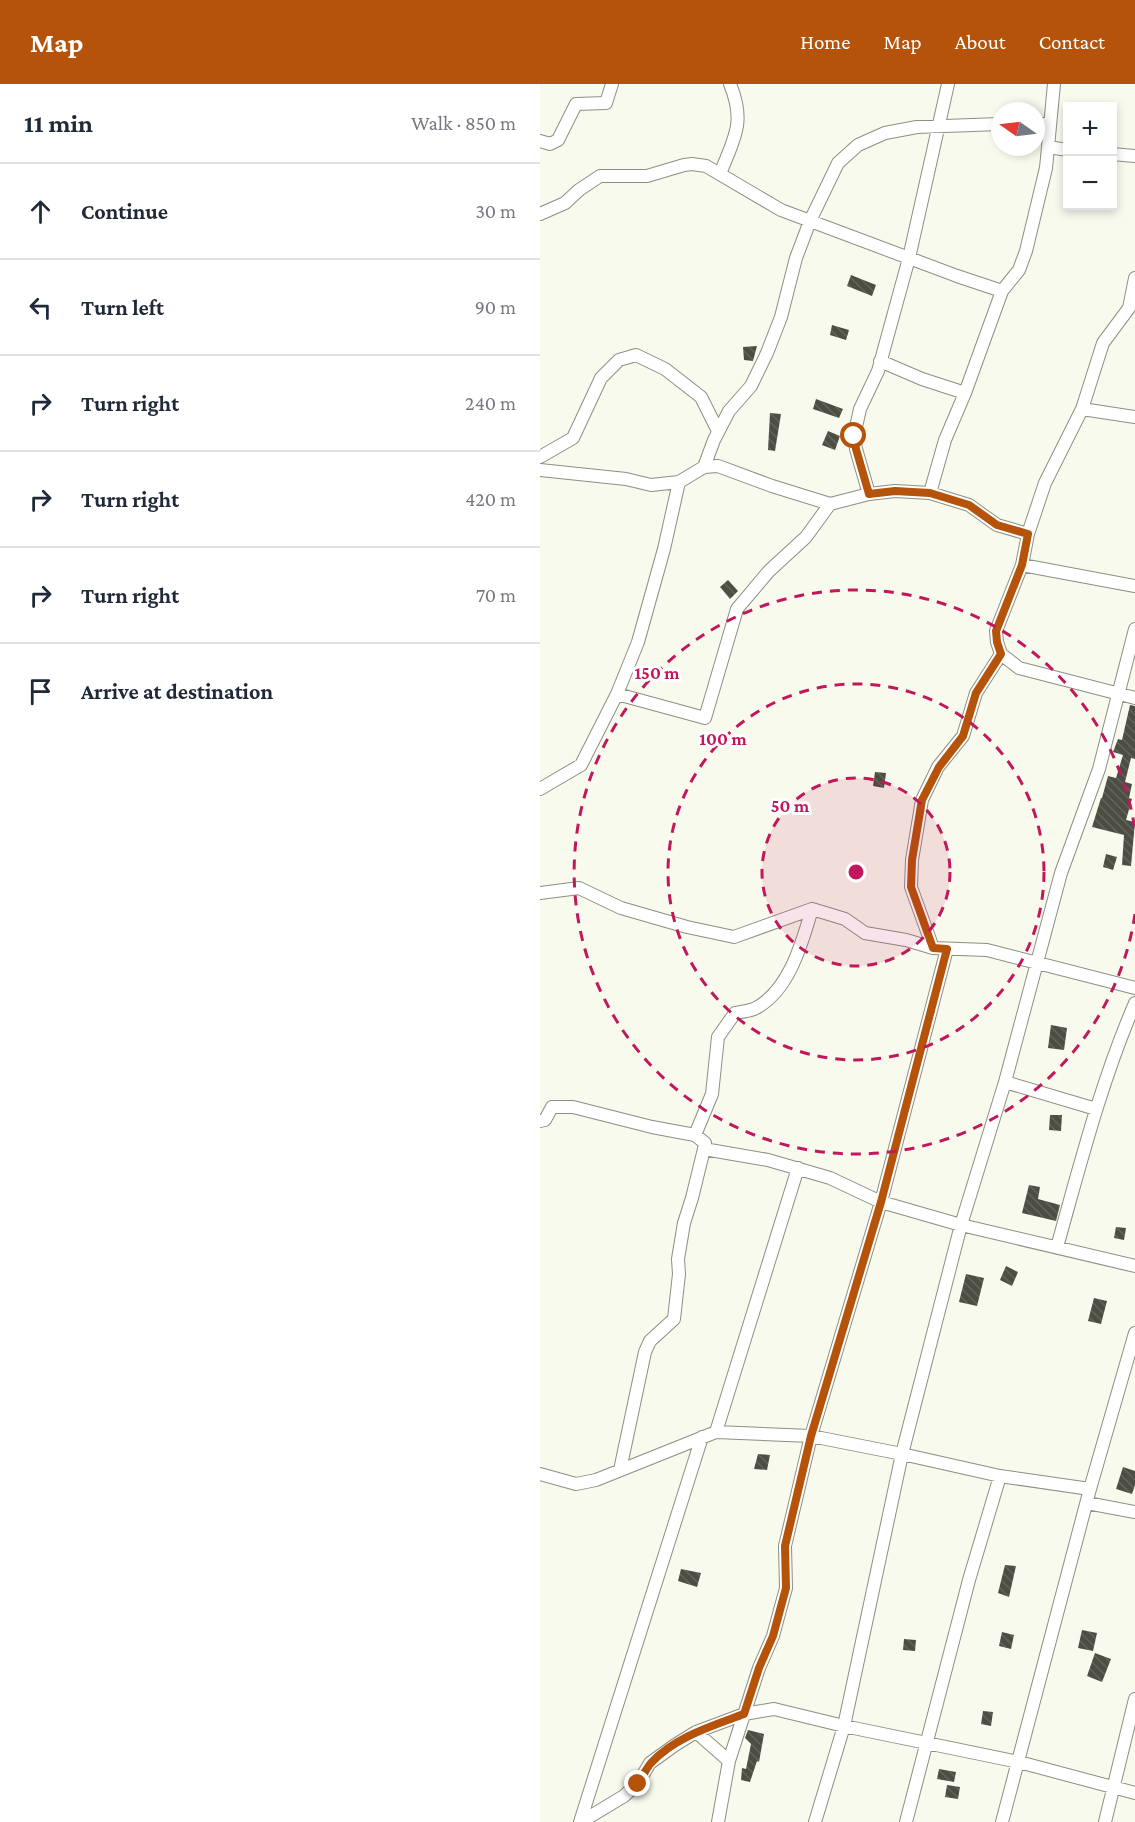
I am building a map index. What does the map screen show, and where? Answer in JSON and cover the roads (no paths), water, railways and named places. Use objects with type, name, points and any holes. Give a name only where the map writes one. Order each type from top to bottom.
[{"type":"street","points":[[540,141],[550,144],[558,140],[576,104],[606,103],[612,84]]},
{"type":"street","points":[[720,174],[739,124],[735,97],[730,84]]},
{"type":"street","points":[[869,494],[854,436],[860,410],[878,371],[909,258],[948,84]]},
{"type":"street","points":[[930,493],[945,440],[965,393],[1002,291],[1019,270],[1026,251],[1046,168],[1054,84]]},
{"type":"street","points":[[704,467],[718,431],[729,411],[751,386],[767,353],[781,317],[796,258],[810,221],[838,163],[858,145],[885,133],[917,127],[991,124]]},
{"type":"street","points":[[1048,147],[1063,149]]},
{"type":"street","points":[[1117,154],[1135,156]]},
{"type":"street","points":[[540,214],[565,203],[600,176],[647,177],[692,164],[706,166],[781,210],[1002,291]]},
{"type":"street","points":[[1135,278],[1129,308],[1103,344],[1082,409],[1045,483],[1028,534],[1022,565],[996,631],[1001,654],[1018,668],[1135,698]]},
{"type":"street","points":[[540,457],[573,438],[601,378],[619,360],[636,355],[665,369],[701,397],[718,431]]},
{"type":"street","points":[[880,361],[922,379],[965,393]]},
{"type":"street","points":[[1082,409],[1135,417]]},
{"type":"street","points":[[540,470],[626,479],[651,485],[678,482],[704,467],[725,467],[772,486],[830,504],[869,494],[895,491],[930,493],[969,505],[997,525],[1028,534]]},
{"type":"street","points":[[540,789],[581,765],[616,694],[638,642],[664,549],[678,482]]},
{"type":"street","points":[[616,694],[705,718],[737,609],[769,571],[806,537],[830,504]]},
{"type":"street","points":[[1022,565],[1135,586]]},
{"type":"street","points":[[815,1822],[844,1726],[902,1454],[961,1225],[1005,1082],[1061,873],[1099,769],[1135,629]]},
{"type":"street","points":[[933,948],[911,887],[912,860],[922,800],[939,767],[963,736],[976,693],[1001,654]]},
{"type":"street","points":[[540,893],[579,888],[621,908],[687,927],[734,937],[812,909],[845,919],[865,933],[906,940],[933,948],[987,950],[1135,988]]},
{"type":"street","points":[[695,1135],[712,1094],[718,1037],[735,1013],[754,1009],[773,994],[797,958],[812,909]]},
{"type":"street","points":[[718,1822],[729,1761],[759,1668],[773,1636],[786,1588],[785,1546],[811,1436],[881,1202],[947,949]]},
{"type":"street","points":[[1057,1247],[1096,1109],[1119,1041],[1135,1003]]},
{"type":"street","points":[[1005,1082],[1096,1109]]},
{"type":"street","points":[[540,1121],[545,1120],[552,1107],[573,1107],[652,1127],[695,1135],[705,1143],[684,1223],[678,1259],[679,1274],[674,1319],[651,1341],[645,1352],[620,1470]]},
{"type":"street","points":[[704,1149],[768,1160],[798,1168],[830,1178],[881,1202],[961,1225],[1135,1266]]},
{"type":"street","points":[[716,1432],[798,1168]]},
{"type":"street","points":[[1002,1822],[1090,1489],[1135,1332]]},
{"type":"street","points":[[540,1474],[576,1484],[596,1480],[716,1432],[811,1436],[1000,1476],[1090,1489]]},
{"type":"street","points":[[580,1822],[702,1437]]},
{"type":"street","points":[[906,1822],[969,1580],[1000,1476]]},
{"type":"street","points":[[1087,1503],[1135,1512]]},
{"type":"street","points":[[1105,1822],[1135,1699]]},
{"type":"street","points":[[580,1822],[624,1797],[638,1784],[651,1764],[696,1732],[744,1714],[774,1709],[1018,1762],[1135,1792]]},
{"type":"street","points":[[696,1732],[729,1761]]}]
